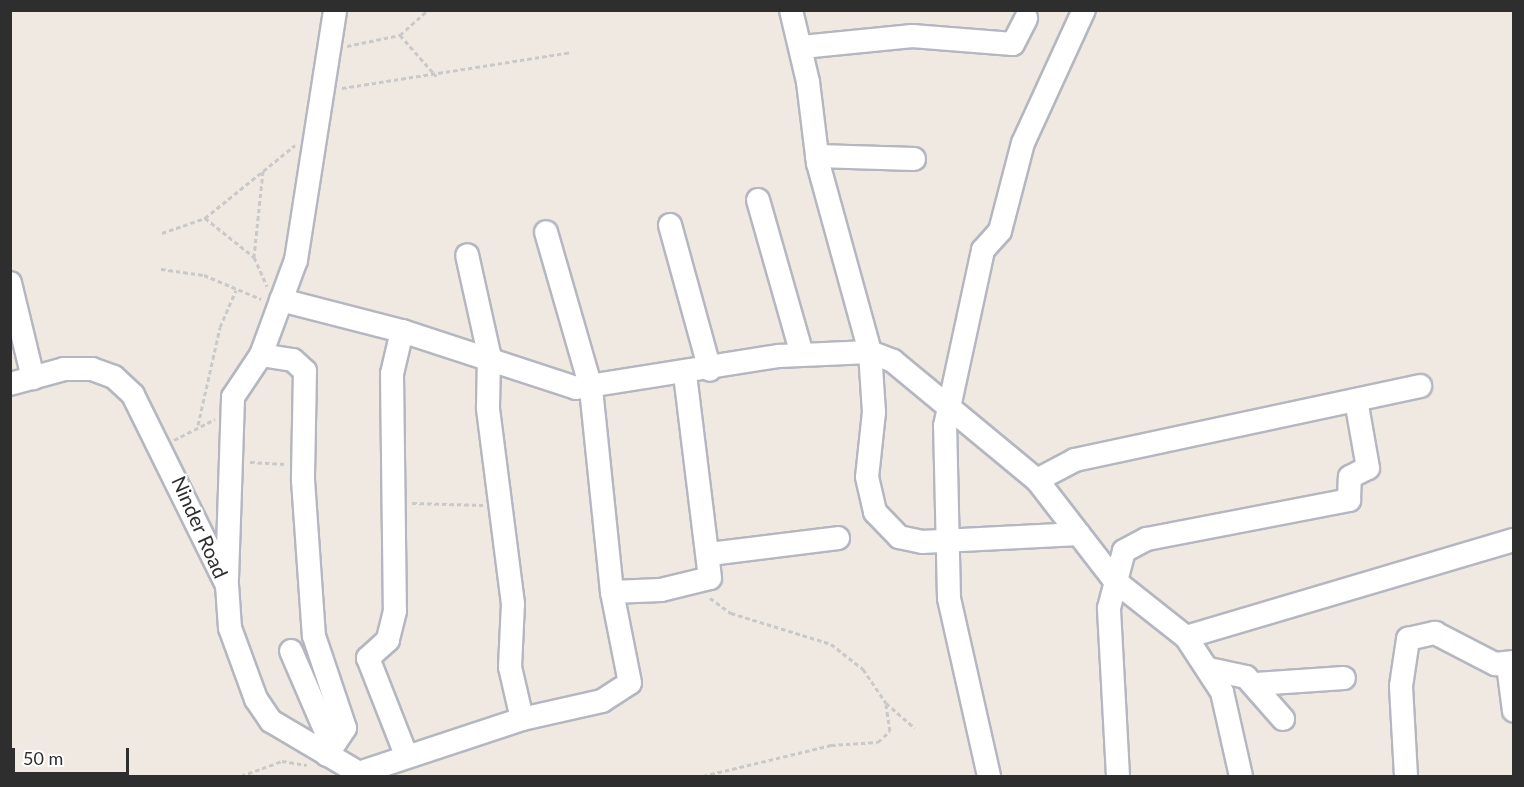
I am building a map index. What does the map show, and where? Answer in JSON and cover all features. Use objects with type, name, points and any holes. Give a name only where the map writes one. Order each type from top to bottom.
[{"type":"street","points":[[227,585],[228,461],[233,397],[261,355],[296,260],[332,50],[335,10]]},
{"type":"street","points":[[791,10],[802,47],[817,156],[870,352],[874,412],[868,495],[875,512],[899,537],[944,541],[1079,534]]},
{"type":"street","points":[[989,777],[956,642],[944,541],[949,404],[983,250],[1000,231],[1023,143],[1084,10]]},
{"type":"street","points":[[802,47],[912,36],[1013,44],[1026,18]]},
{"type":"street","points":[[817,156],[914,159]]},
{"type":"street","points":[[758,200],[802,354]]},
{"type":"street","points":[[670,225],[710,370]]},
{"type":"street","points":[[362,775],[406,755],[522,719],[602,701],[630,683],[612,592],[591,388],[546,232]]},
{"type":"street","points":[[467,255],[488,362],[497,506],[513,604],[510,667],[522,719]]},
{"type":"street","points":[[10,283],[29,344],[33,378]]},
{"type":"street","points":[[281,300],[402,331],[488,362],[591,388],[685,375],[802,354],[870,352],[893,361],[949,404],[1037,480],[1115,582],[1186,637],[1209,669],[1233,725],[1241,777]]},
{"type":"street","points":[[402,331],[392,374],[395,611],[388,640],[368,657],[406,755]]},
{"type":"street","points":[[261,355],[293,360],[305,371],[302,464],[316,651],[345,728],[321,761]]},
{"type":"street","name":"Ninder Road","points":[[10,384],[64,369],[92,369],[114,377],[133,395],[158,441],[227,585],[230,628],[256,699],[271,721],[321,761],[362,775]]},
{"type":"street","points":[[612,592],[702,583],[710,578],[710,554],[685,375]]},
{"type":"street","points":[[1037,480],[1075,460],[1420,386]]},
{"type":"street","points":[[1118,777],[1109,608],[1124,551],[1147,539],[1349,500],[1350,477],[1368,468],[1356,400]]},
{"type":"street","points":[[710,554],[838,538]]},
{"type":"street","points":[[1186,637],[1514,540]]},
{"type":"street","points":[[1406,777],[1401,686],[1408,639],[1435,633],[1511,664],[1514,711]]},
{"type":"street","points":[[291,651],[326,732],[321,761]]},
{"type":"street","points":[[1209,669],[1256,684],[1344,678]]},
{"type":"street","points":[[1256,684],[1283,719]]},
{"type":"path","points":[[332,50],[400,35],[428,10]]},
{"type":"path","points":[[400,35],[436,77]]},
{"type":"path","points":[[325,90],[436,77],[571,52]]},
{"type":"path","points":[[162,233],[205,218],[319,124]]},
{"type":"path","points":[[263,171],[254,257],[266,286],[281,300]]},
{"type":"path","points":[[205,218],[254,257]]},
{"type":"path","points":[[161,269],[204,274],[251,299],[281,300]]},
{"type":"path","points":[[198,425],[220,327],[236,290]]},
{"type":"path","points":[[158,441],[180,438],[198,425],[231,415]]},
{"type":"path","points":[[228,461],[302,464]]},
{"type":"path","points":[[395,503],[497,506]]},
{"type":"path","points":[[702,583],[711,599],[731,613],[831,644],[863,669],[886,703],[915,728]]},
{"type":"path","points":[[703,777],[831,746],[878,742],[890,731],[886,703]]},
{"type":"path","points":[[241,777],[282,761],[321,761]]}]
